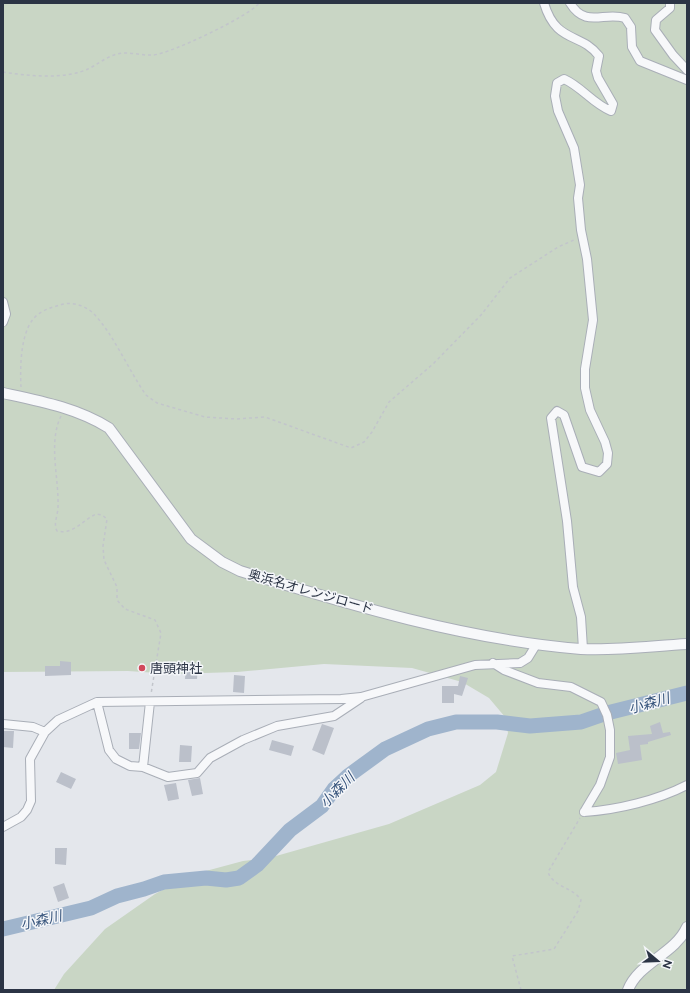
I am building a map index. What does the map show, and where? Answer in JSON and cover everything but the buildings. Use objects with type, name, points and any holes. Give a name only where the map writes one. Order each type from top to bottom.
[{"type":"street","points":[[544,3],[553,24],[562,33],[594,48],[599,56],[596,71],[598,78],[614,104],[611,111],[605,108],[574,83],[564,79],[557,82],[555,87],[558,110],[574,148],[580,185],[578,198],[582,237],[587,259],[593,320],[585,369],[585,388],[590,410],[608,452],[607,464],[603,469],[596,472],[582,467],[564,415],[557,411],[551,418],[567,521],[572,587],[581,617],[583,649]]},
{"type":"street","points":[[570,3],[583,15],[591,19],[612,16],[625,18],[631,27],[632,47],[640,61],[687,80]]},
{"type":"street","points":[[670,3],[670,8],[656,20],[655,30],[673,55],[687,70]]},
{"type":"street","points":[[3,302],[6,314],[3,322]]},
{"type":"street","name":"奥浜名オレンジロード","points":[[3,392],[90,416],[109,428],[192,539],[222,562],[240,571],[368,609],[443,627],[536,645],[583,649],[687,644]]},
{"type":"street","points":[[3,827],[21,818],[31,801],[30,759],[45,732],[58,720],[97,702],[341,699],[361,697],[475,665],[520,663],[528,658],[536,645]]},
{"type":"street","points":[[494,663],[504,670],[538,683],[571,687],[601,702],[607,716],[610,730],[610,757],[600,785],[584,812]]},
{"type":"street","points":[[97,702],[109,750],[116,759],[130,766],[143,767],[168,776],[197,773],[210,758],[243,740],[277,726],[334,716],[361,697]]},
{"type":"street","points":[[143,767],[150,702]]},
{"type":"street","points":[[3,724],[33,727],[45,732]]},
{"type":"street","points":[[584,812],[603,811],[626,806],[687,785]]},
{"type":"street","points":[[628,990],[641,972],[676,943],[687,927]]},
{"type":"path","points":[[3,72],[45,76],[66,74],[89,69],[115,54],[136,53],[152,55],[164,53],[222,27],[259,3]]},
{"type":"path","points":[[22,397],[21,356],[31,322],[38,314],[45,310],[64,303],[73,303],[92,312],[102,325],[146,395],[157,403],[205,417],[236,419],[265,417],[351,448],[364,442],[372,432],[389,402],[433,364],[481,315],[510,278],[558,247],[582,237]]},
{"type":"path","points":[[65,408],[56,427],[55,471],[58,507],[55,527],[57,531],[70,531],[96,514],[107,519],[103,546],[104,560],[117,587],[117,600],[125,609],[144,614],[155,620],[161,633],[150,702]]},
{"type":"path","points":[[521,990],[512,956],[554,949],[580,906],[581,900],[578,894],[564,888],[549,877],[548,872],[564,843],[584,812]]},
{"type":"green space","points":[[3,3],[687,3],[687,990],[54,990],[64,974],[105,929],[155,894],[191,875],[243,861],[269,858],[389,824],[480,785],[496,772],[508,733],[505,717],[489,698],[462,682],[412,668],[324,664],[237,672],[172,674],[128,671],[3,672]]},
{"type":"waterway","name":"小森川","points":[[3,929],[91,908],[117,896],[164,882],[206,878],[226,880],[239,878],[257,865],[290,830],[322,806],[334,789],[348,776],[385,749],[428,729],[456,722],[497,722],[530,726],[581,722],[607,713],[687,693]]},
{"type":"place","name":"唐頭神社","points":[[142,668]]}]
